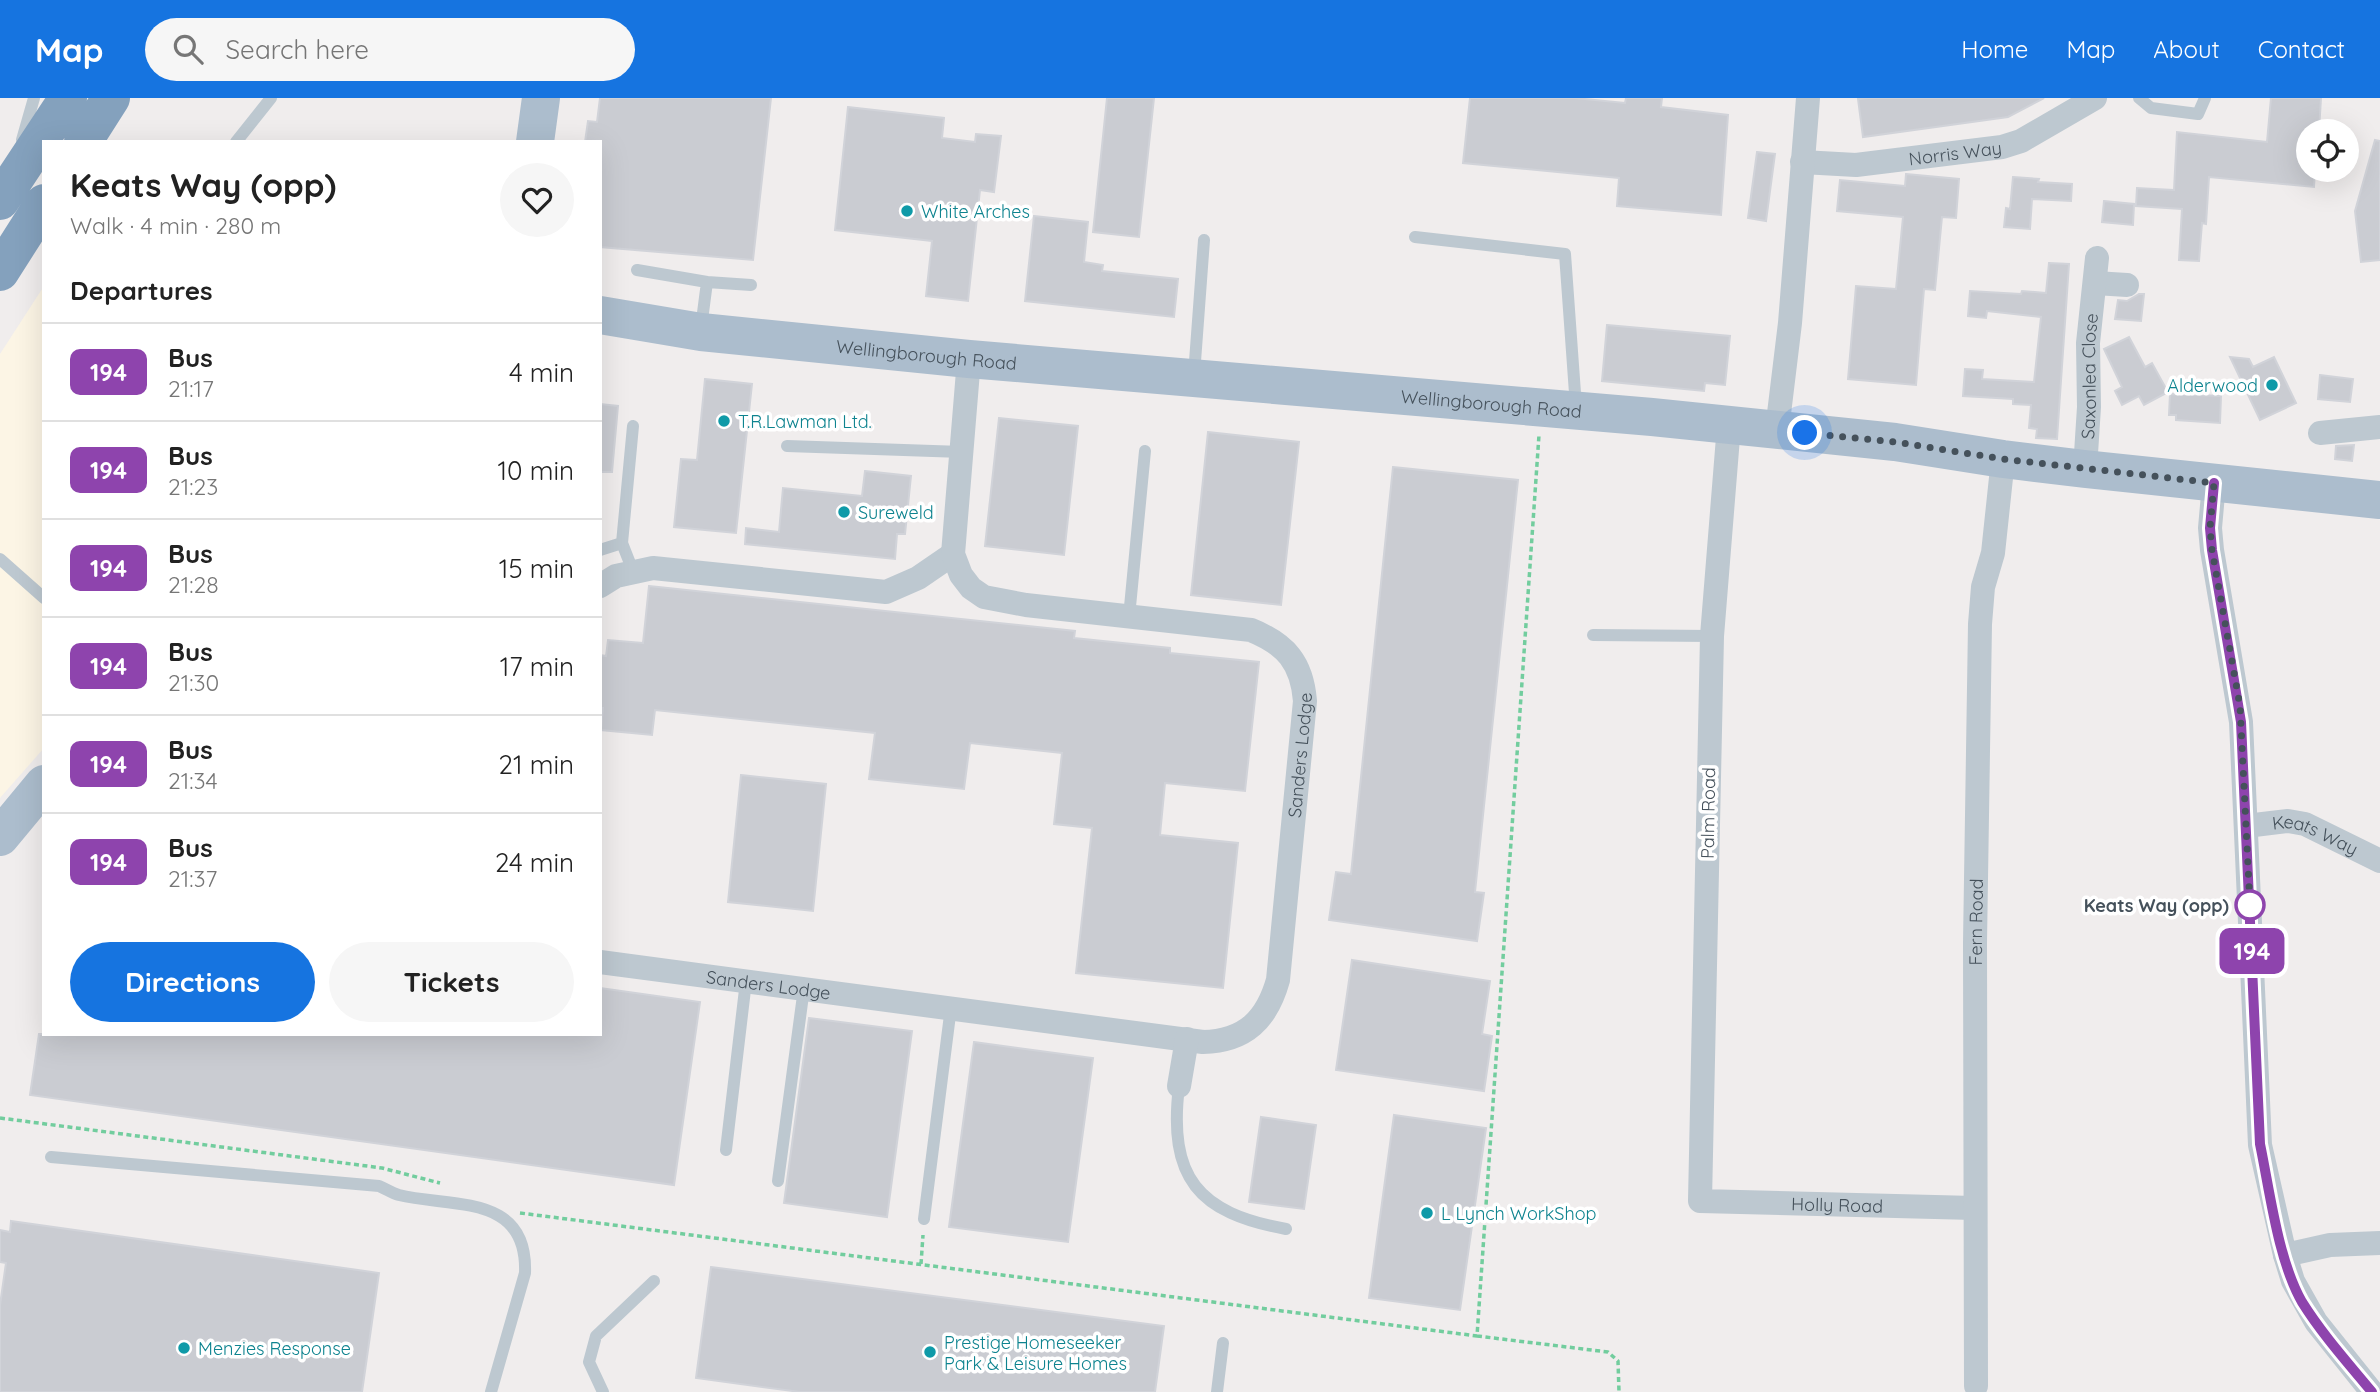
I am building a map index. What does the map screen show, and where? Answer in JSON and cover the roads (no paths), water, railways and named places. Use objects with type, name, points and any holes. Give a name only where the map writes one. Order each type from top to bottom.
[{"type":"highway","points":[[4,194],[68,98]]},
{"type":"highway","points":[[84,140],[111,98]]},
{"type":"highway","points":[[0,272],[42,206]]},
{"type":"main road","points":[[535,140],[541,98]]},
{"type":"main road","name":"Wellingborough Road","points":[[602,315],[701,331],[970,359],[1895,442],[2085,469],[2380,500]]},
{"type":"main road","points":[[0,837],[42,786]]},
{"type":"street","points":[[1777,430],[1790,323],[1808,98]]},
{"type":"street","name":"Norris Way","points":[[1802,162],[1856,165],[2002,147],[2021,141],[2095,98]]},
{"type":"street","name":"Saxonlea Close","points":[[2085,469],[2089,407],[2088,343],[2097,258]]},
{"type":"street","points":[[2095,283],[2127,285]]},
{"type":"street","points":[[602,585],[616,576],[653,568],[886,592],[918,578],[953,554],[970,359]]},
{"type":"street","name":"Palm Road","points":[[1700,1201],[1712,636],[1729,425]]},
{"type":"street","points":[[2320,433],[2380,427]]},
{"type":"street","name":"Fern Road","points":[[1976,1386],[1975,943],[1980,624],[1983,587],[1993,554],[2003,459]]},
{"type":"street","points":[[2214,483],[2210,528],[2212,550],[2240,706],[2260,1144],[2285,1255],[2301,1300],[2372,1392]]},
{"type":"street","name":"Sanders Lodge","points":[[602,962],[1187,1040],[1220,1042],[1237,1036],[1266,1012],[1278,980],[1305,701],[1300,674],[1290,655],[1273,639],[1251,630],[1026,605],[984,597],[971,588],[961,575],[953,554]]},
{"type":"street","name":"Keats Way","points":[[2246,826],[2280,821],[2305,824],[2380,862]]},
{"type":"street","points":[[1179,1086],[1187,1040]]},
{"type":"street","name":"Holly Road","points":[[1700,1201],[1974,1208]]},
{"type":"street","points":[[2285,1255],[2330,1245],[2380,1243]]},
{"type":"lane","points":[[4,194],[34,98]]},
{"type":"lane","points":[[238,140],[271,98]]},
{"type":"lane","points":[[2139,98],[2151,108],[2198,114],[2205,98]]},
{"type":"lane","points":[[1415,237],[1565,254],[1559,410]]},
{"type":"lane","points":[[1193,378],[1204,240]]},
{"type":"lane","points":[[638,270],[707,282],[751,285]]},
{"type":"lane","points":[[701,331],[707,282]]},
{"type":"lane","points":[[633,426],[622,543],[633,571]]},
{"type":"lane","points":[[787,446],[962,452]]},
{"type":"lane","points":[[1129,617],[1145,451]]},
{"type":"lane","points":[[602,549],[622,543]]},
{"type":"lane","points":[[0,559],[42,596]]},
{"type":"lane","points":[[1593,635],[1712,636]]},
{"type":"lane","points":[[726,1150],[746,981]]},
{"type":"lane","points":[[778,1181],[804,988]]},
{"type":"lane","points":[[924,1219],[951,1007]]},
{"type":"lane","points":[[1179,1086],[1176,1135],[1180,1159],[1193,1182],[1213,1205],[1228,1213],[1254,1223],[1286,1229]]},
{"type":"lane","points":[[51,1157],[379,1185],[397,1194],[472,1205],[497,1213],[513,1228],[524,1249],[526,1260],[523,1287],[491,1392]]},
{"type":"lane","points":[[603,1392],[589,1362],[596,1336],[654,1281]]},
{"type":"lane","points":[[1217,1392],[1223,1343]]},
{"type":"place","name":"White Arches","points":[[907,211]]},
{"type":"place","name":"Alderwood","points":[[2272,385]]},
{"type":"place","name":"T.R.Lawman Ltd.","points":[[724,421]]},
{"type":"place","name":"Sureweld","points":[[844,512]]},
{"type":"place","name":"Keats Way (opp)","points":[[2250,905]]},
{"type":"place","name":"L Lynch WorkShop","points":[[1427,1213]]},
{"type":"place","name":"Menzies Response","points":[[184,1348]]},
{"type":"place","name":"Prestige Homeseeker Park & Leisure Homes","points":[[930,1352]]}]
